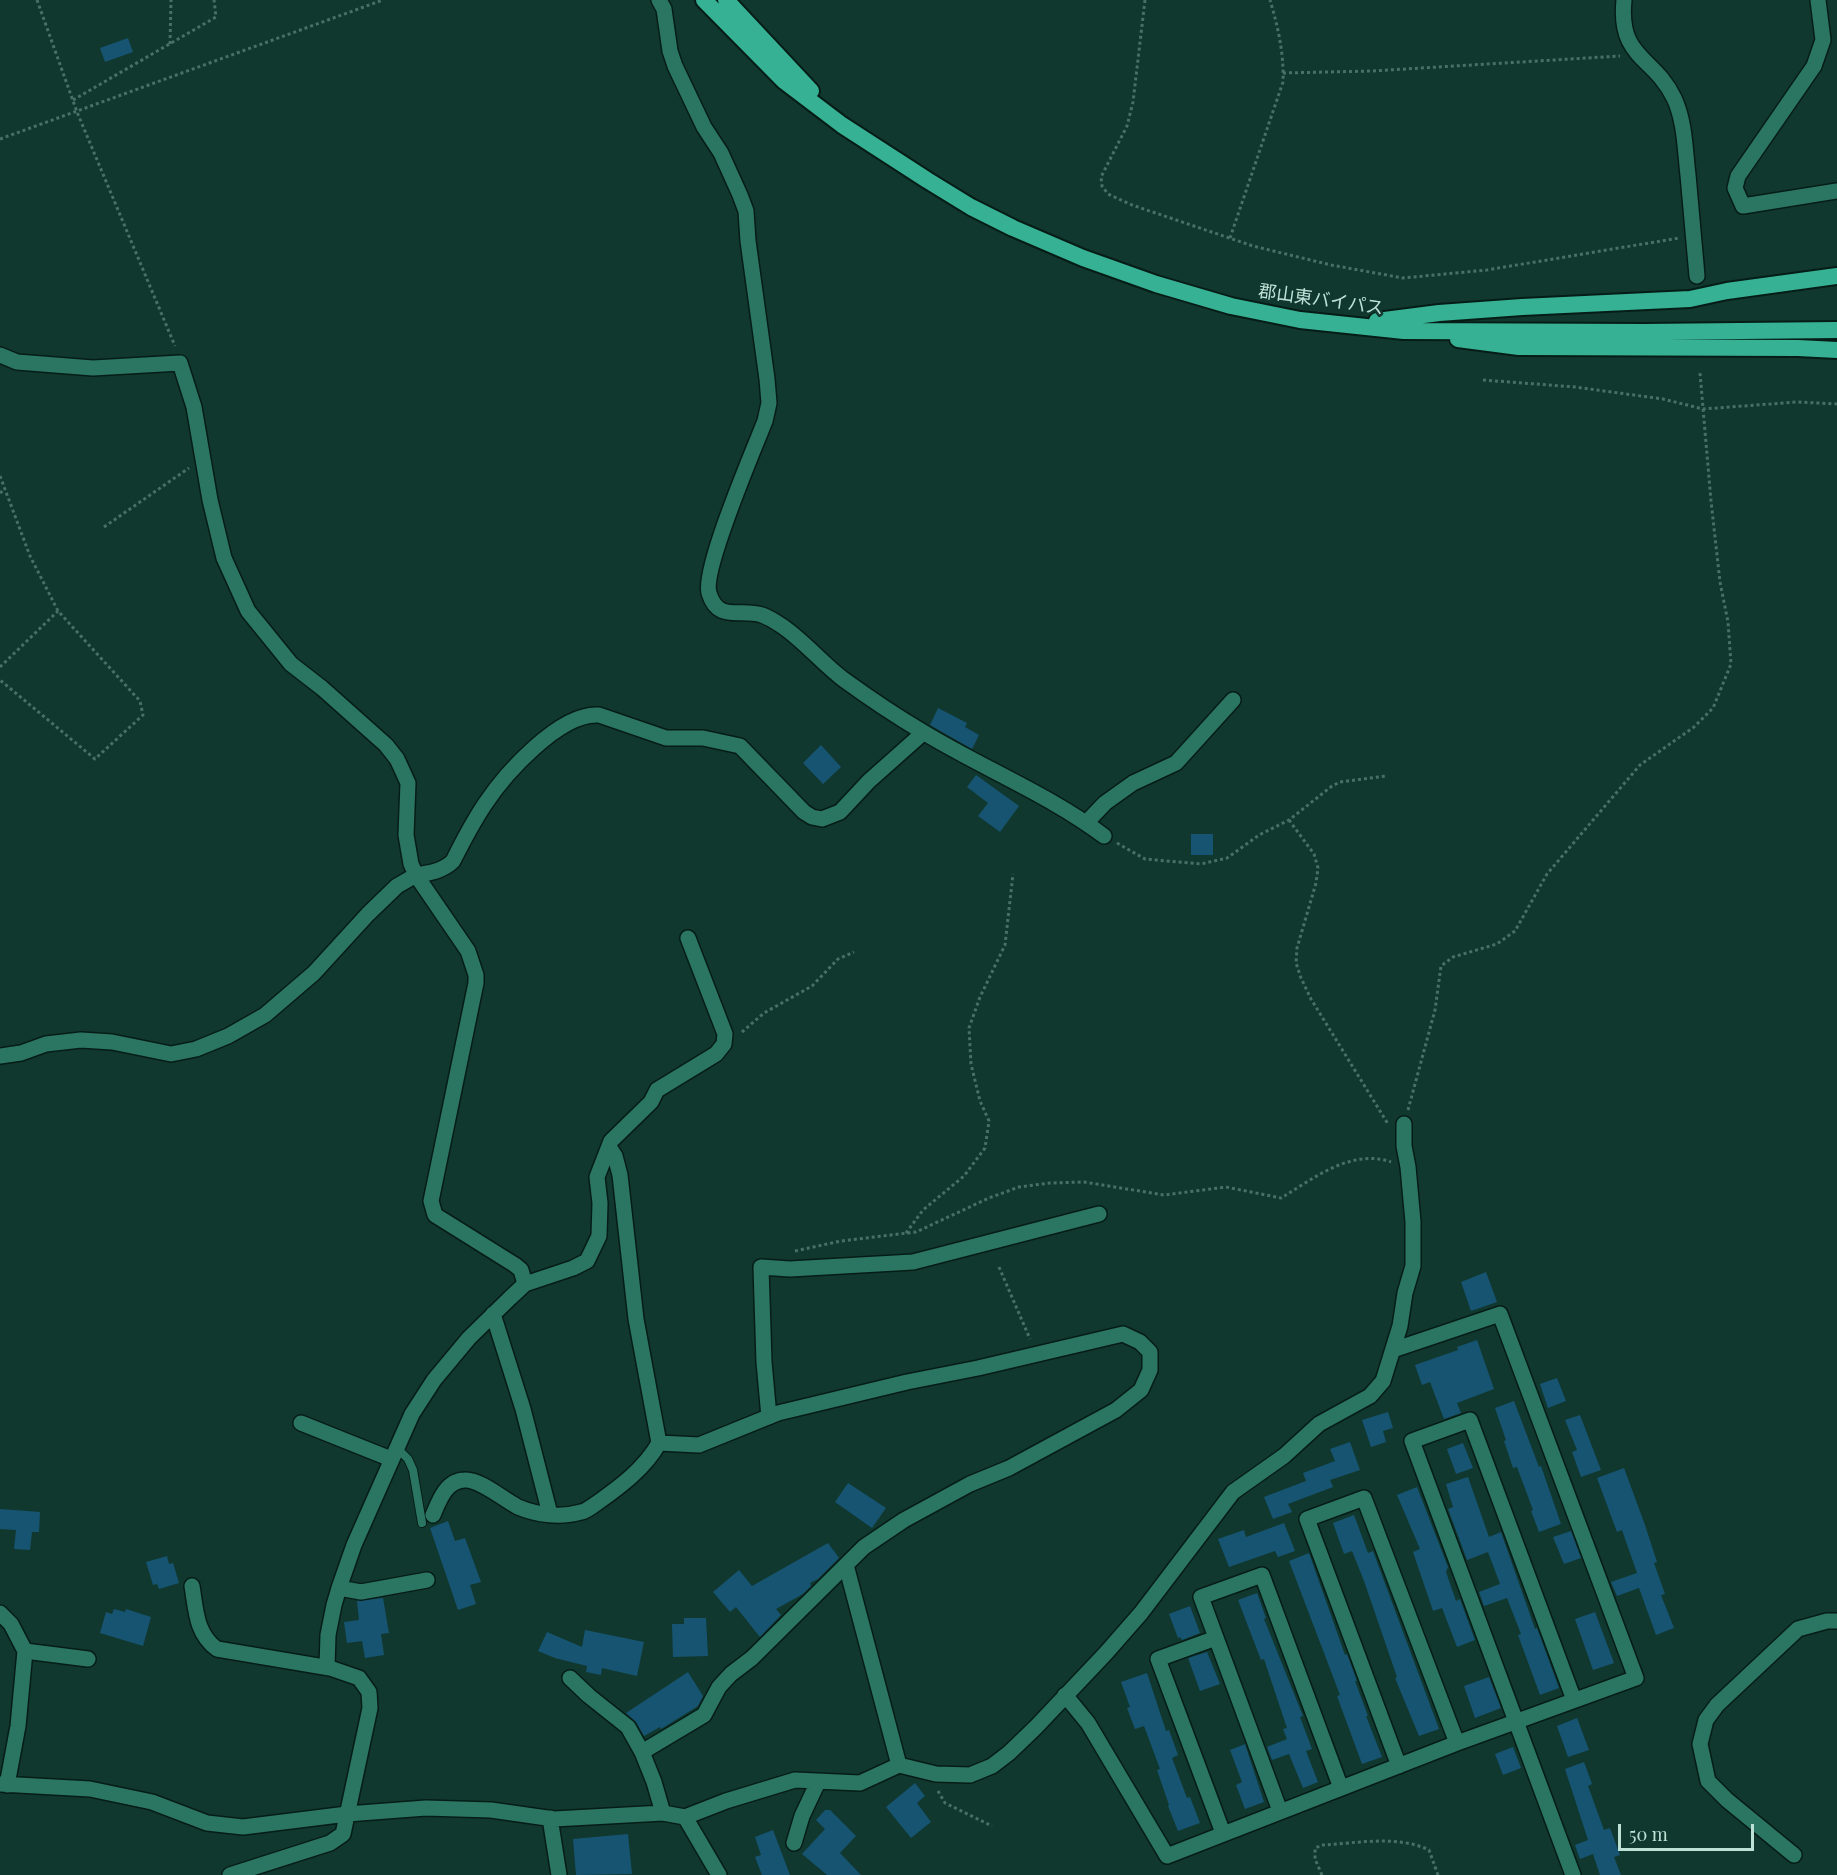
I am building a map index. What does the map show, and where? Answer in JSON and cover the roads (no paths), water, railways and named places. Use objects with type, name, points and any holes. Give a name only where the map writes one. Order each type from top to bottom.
[{"type":"highway","name":"郡山東バイパス","points":[[704,0],[784,81],[842,125],[971,207],[1083,258],[1156,284],[1231,306],[1300,320],[1404,331],[1837,330]]},
{"type":"highway","name":"郡山東バイパス","points":[[726,0],[842,125]]},
{"type":"highway","points":[[1343,325],[1439,312],[1690,299],[1727,291],[1837,276]]},
{"type":"highway","points":[[1404,331],[1519,347],[1837,350]]},
{"type":"street","points":[[659,0],[664,9],[670,51],[675,66],[704,127],[721,153],[746,212],[767,379],[769,403],[765,421],[717,545],[708,589],[717,608],[726,612],[762,615],[781,625],[842,679],[923,733],[994,770],[1086,823],[1104,836]]},
{"type":"street","points":[[1624,0],[1623,25],[1635,51],[1664,83],[1674,98],[1681,118],[1696,276]]},
{"type":"street","points":[[1818,0],[1823,40],[1814,66],[1738,176],[1735,188],[1743,206],[1837,191]]},
{"type":"street","points":[[0,356],[17,362],[93,368],[180,363],[194,407],[210,500],[224,558],[248,611],[291,664],[322,688],[386,745],[405,773],[409,795],[406,835],[416,875],[468,951],[476,975],[431,1208],[435,1215],[515,1265],[521,1270],[525,1284]]},
{"type":"street","points":[[1086,823],[1105,803],[1133,783],[1176,763],[1194,746],[1233,700]]},
{"type":"street","points":[[0,1056],[21,1053],[46,1044],[81,1040],[112,1042],[171,1054],[196,1049],[228,1036],[265,1015],[314,973],[397,886],[416,875],[447,867],[453,861],[486,802],[506,778],[537,746],[558,730],[590,714],[666,738],[703,738],[740,746],[804,812],[822,819],[840,812],[869,781],[923,733]]},
{"type":"street","points":[[327,1667],[328,1635],[339,1588],[354,1545],[412,1414],[434,1380],[493,1314],[525,1284],[587,1261],[599,1236],[600,1203],[597,1177],[611,1141],[651,1102],[657,1090],[716,1054],[724,1044],[724,1034],[688,938]]},
{"type":"street","points":[[0,1613],[11,1624],[25,1652],[18,1726],[3,1784],[90,1789],[152,1802],[207,1823],[243,1827],[347,1814],[426,1808],[491,1810],[550,1818],[663,1813],[685,1817],[726,1801],[795,1780],[860,1783],[899,1765],[936,1774],[970,1774],[992,1766],[1016,1746],[1106,1653],[1141,1612],[1233,1492],[1284,1456],[1319,1424],[1376,1391],[1385,1375],[1393,1350],[1413,1266],[1413,1221],[1404,1146],[1404,1124]]},
{"type":"street","points":[[428,1519],[446,1489],[458,1481],[465,1480],[472,1481],[518,1507],[534,1512],[558,1515],[583,1512],[636,1473],[653,1454],[659,1443],[636,1319],[620,1175],[615,1156],[609,1147]]},
{"type":"street","points":[[769,1417],[764,1362],[761,1267],[790,1269],[913,1262],[1099,1214]]},
{"type":"street","points":[[493,1314],[523,1409],[550,1514]]},
{"type":"street","points":[[1065,1695],[1088,1724],[1167,1856],[1457,1743],[1636,1678],[1500,1314],[1393,1350]]},
{"type":"street","points":[[642,1752],[704,1715],[719,1687],[731,1674],[760,1650],[864,1547],[904,1520],[970,1484],[1009,1468],[1116,1410],[1141,1390],[1150,1370],[1150,1352],[1140,1342],[1123,1334],[907,1382],[769,1417],[699,1445],[659,1443]]},
{"type":"street","points":[[1573,1875],[1412,1441],[1470,1420],[1575,1700]]},
{"type":"street","points":[[301,1423],[394,1453]]},
{"type":"street","points":[[1399,1766],[1306,1519],[1364,1498],[1457,1743]]},
{"type":"street","points":[[846,1565],[899,1765]]},
{"type":"street","points":[[1280,1811],[1201,1597],[1262,1575],[1341,1788]]},
{"type":"street","points":[[339,1588],[361,1592],[427,1580]]},
{"type":"street","points":[[192,1586],[198,1626],[208,1643],[217,1649],[327,1667],[359,1678],[369,1692],[370,1708],[343,1834],[330,1843],[262,1870],[230,1875]]},
{"type":"street","points":[[1794,1855],[1727,1800],[1708,1781],[1700,1744],[1706,1720],[1717,1705],[1797,1629],[1827,1621],[1837,1621]]},
{"type":"street","points":[[1216,1638],[1158,1659],[1223,1833]]},
{"type":"street","points":[[25,1652],[88,1659]]},
{"type":"street","points":[[570,1678],[628,1727],[642,1752],[663,1813]]},
{"type":"street","points":[[794,1843],[802,1816],[818,1782]]},
{"type":"street","points":[[685,1817],[719,1875]]},
{"type":"street","points":[[550,1818],[559,1875]]},
{"type":"lane","points":[[394,1453],[408,1459],[428,1519]]}]
